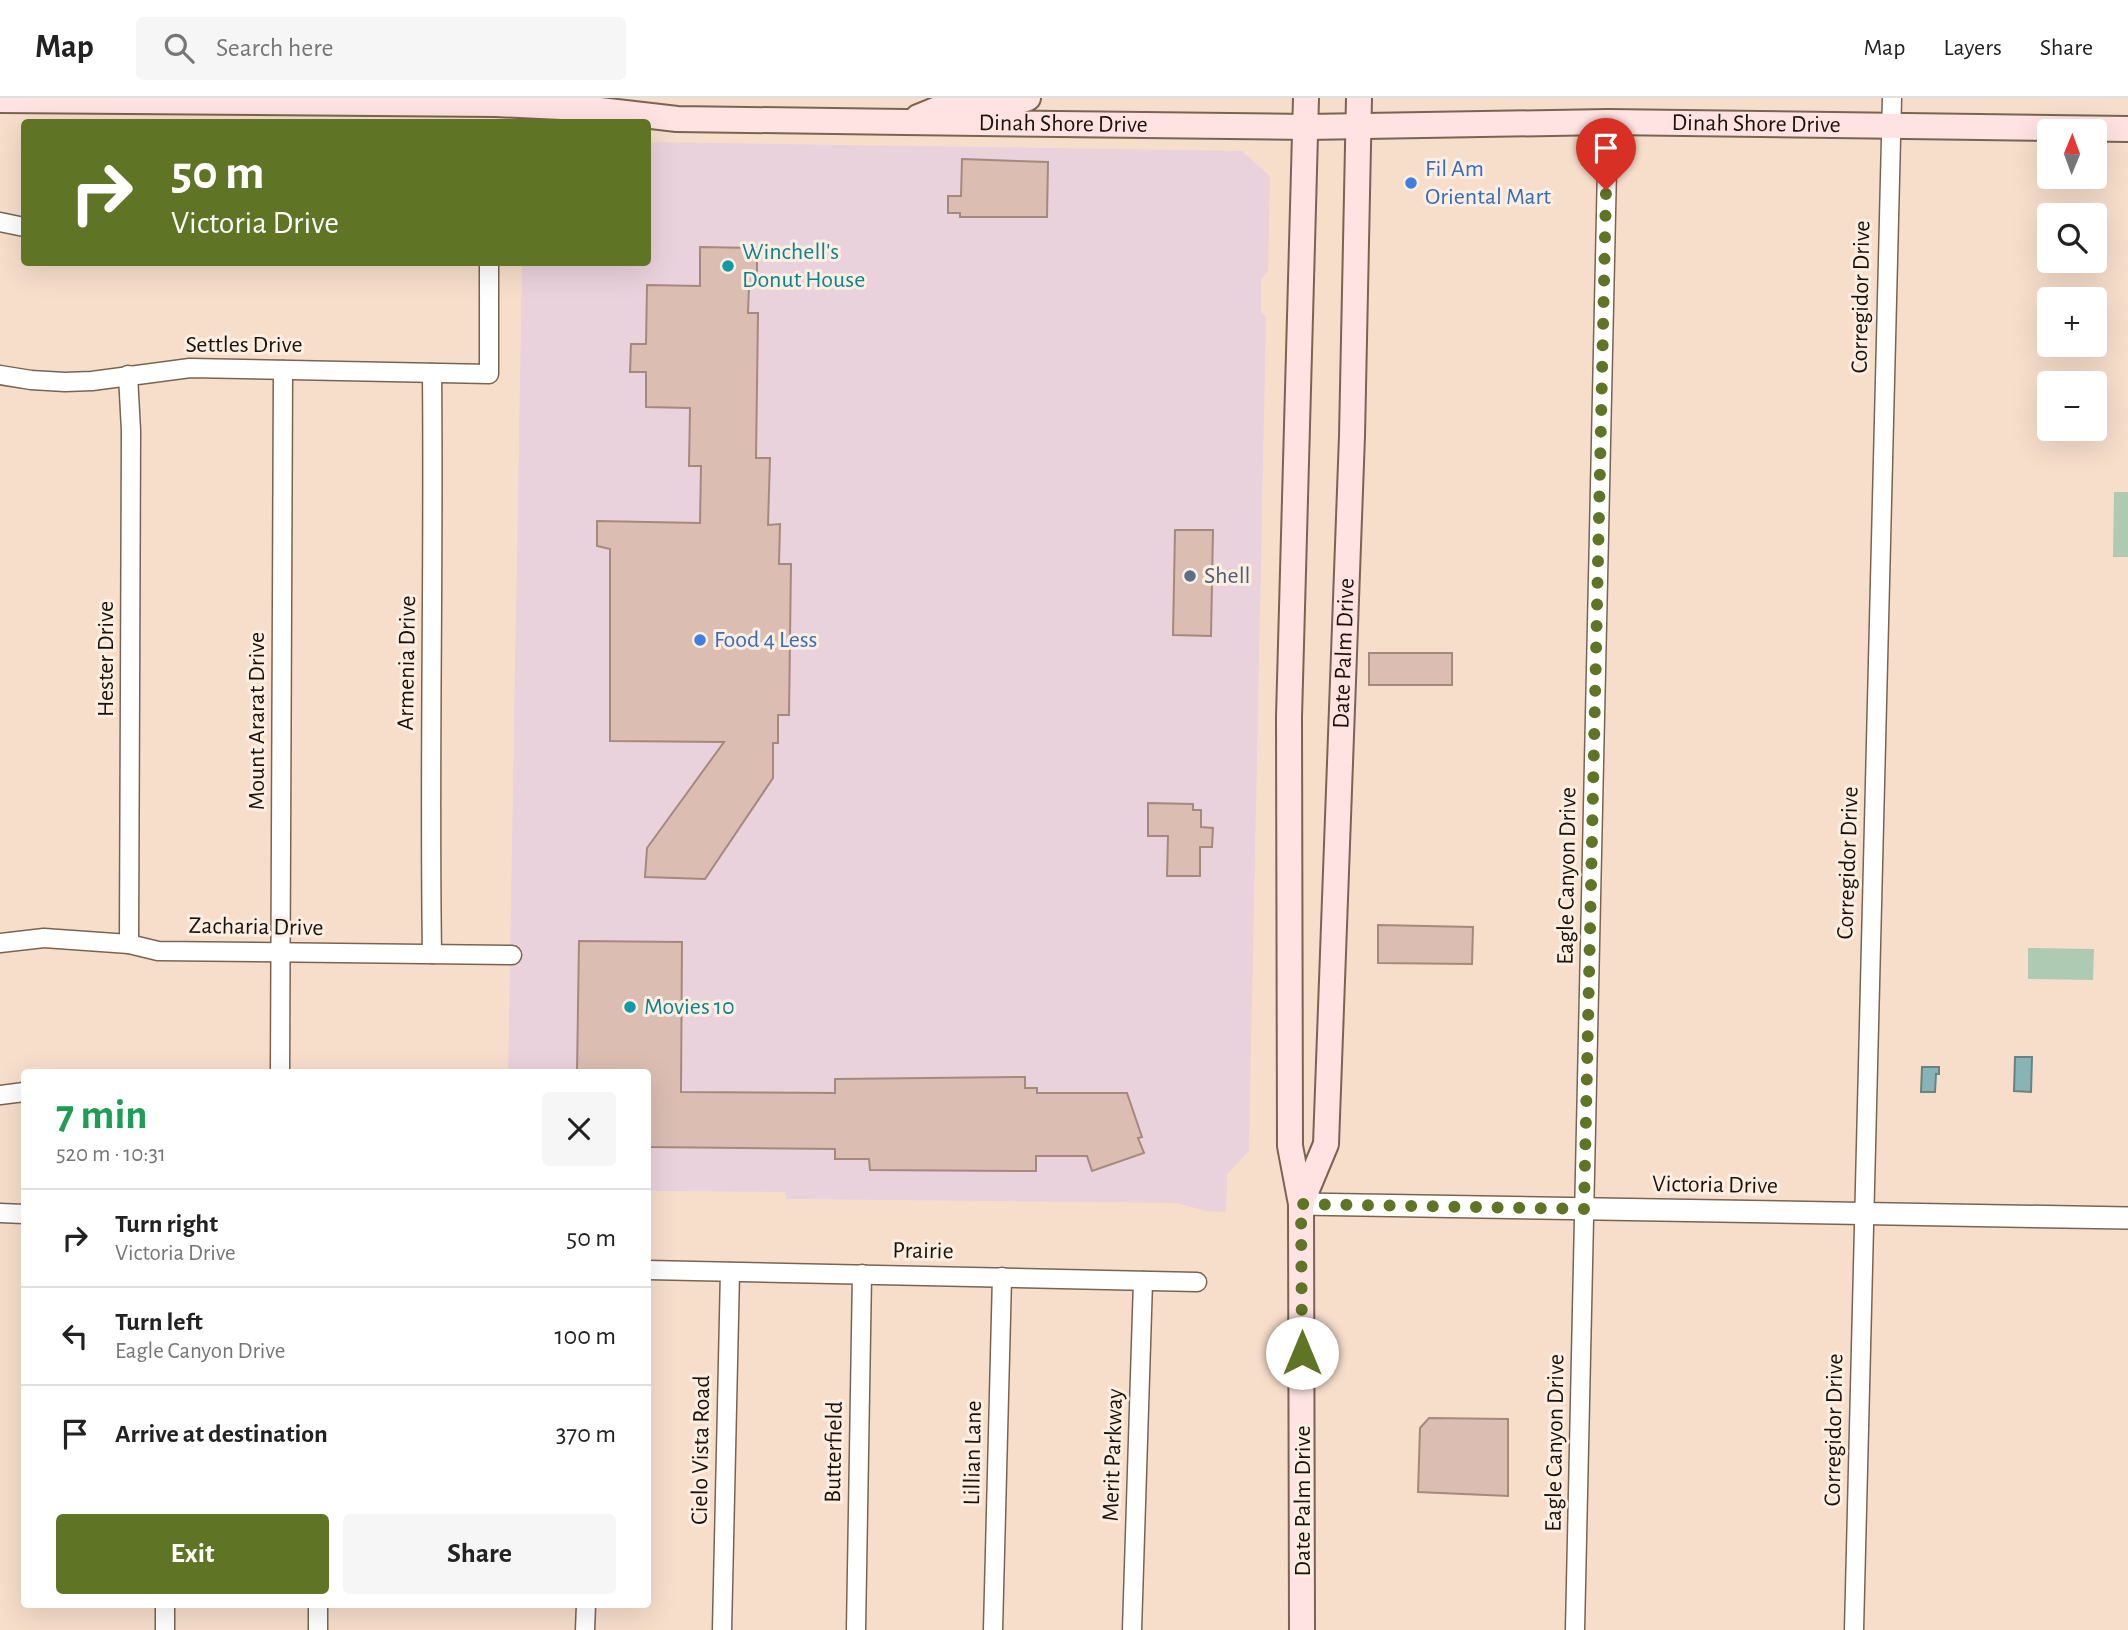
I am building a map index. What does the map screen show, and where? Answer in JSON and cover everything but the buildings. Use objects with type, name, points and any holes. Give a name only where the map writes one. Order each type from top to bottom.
[{"type":"main road","points":[[905,122],[946,106],[1016,102],[1028,98]]},
{"type":"main road","name":"Date Palm Drive","points":[[1303,1630],[1301,1204],[1290,1146],[1289,717],[1306,98]]},
{"type":"main road","name":"Date Palm Drive","points":[[1301,1204],[1326,1144],[1352,449],[1359,98]]},
{"type":"main road","name":"Dinah Shore Drive","points":[[0,100],[583,108],[677,119],[774,109],[905,122],[1359,127],[1608,122],[2128,129]]},
{"type":"street","name":"Corregidor Drive","points":[[1854,1630],[1892,98]]},
{"type":"street","name":"Eagle Canyon Drive","points":[[1575,1630],[1608,122]]},
{"type":"street","points":[[0,222],[21,226]]},
{"type":"street","name":"Settles Drive","points":[[0,375],[65,382],[190,368],[489,374],[489,266]]},
{"type":"street","name":"Mount Ararat Drive","points":[[279,1069],[283,370]]},
{"type":"street","name":"Armenia Drive","points":[[432,373],[432,954]]},
{"type":"street","name":"Hester Drive","points":[[128,375],[131,430],[129,944]]},
{"type":"street","name":"Zacharia Drive","points":[[0,943],[44,937],[129,944],[158,951],[512,955]]},
{"type":"street","points":[[0,1095],[21,1092]]},
{"type":"street","name":"Victoria Drive","points":[[1301,1204],[2128,1218]]},
{"type":"street","points":[[0,1213],[21,1213]]},
{"type":"street","name":"Prairie","points":[[651,1270],[1198,1282]]},
{"type":"street","name":"Cielo Vista Road","points":[[722,1630],[730,1272]]},
{"type":"street","name":"Butterfield","points":[[856,1630],[862,1274]]},
{"type":"street","name":"Lillian Lane","points":[[993,1630],[1002,1277]]},
{"type":"street","name":"Merit Parkway","points":[[1132,1630],[1143,1281]]},
{"type":"street","points":[[165,1608],[165,1630]]},
{"type":"street","points":[[318,1608],[318,1630]]},
{"type":"street","points":[[585,1630],[586,1608]]},
{"type":"shaded area","points":[[651,142],[1242,151],[1270,176],[1268,271],[1261,279],[1261,312],[1266,317],[1249,1151],[1227,1174],[1226,1212],[1206,1211],[1177,1203],[786,1199],[785,1192],[651,1191],[651,1069],[508,1069],[522,266],[651,266]]},
{"type":"green space","points":[[2114,492],[2128,492],[2128,557],[2113,557]]},
{"type":"green space","points":[[2028,948],[2094,949],[2093,980],[2028,979]]},
{"type":"water","points":[[2015,1057],[2032,1057],[2031,1092],[2014,1091]]},
{"type":"water","points":[[1922,1067],[1939,1067],[1935,1092],[1921,1092]]},
{"type":"place","name":"Fil Am Oriental Mart","points":[[1411,183]]},
{"type":"place","name":"Winchell's Donut House","points":[[728,266]]},
{"type":"place","name":"Shell","points":[[1190,576]]},
{"type":"place","name":"Food 4 Less","points":[[700,640]]},
{"type":"place","name":"Movies 10","points":[[630,1007]]},
{"type":"route","points":[[1302,1353],[1301,1204],[1584,1209],[1606,190]]}]
